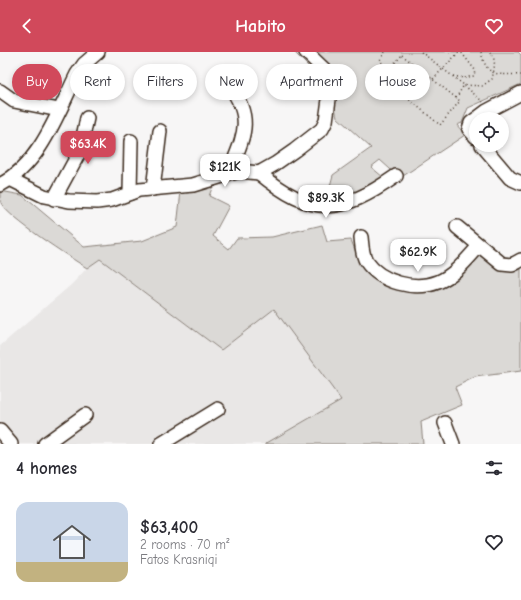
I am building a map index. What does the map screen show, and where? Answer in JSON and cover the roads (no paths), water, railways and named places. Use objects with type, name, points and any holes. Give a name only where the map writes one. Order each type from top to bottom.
[{"type":"street","points":[[5,182],[20,172],[34,156],[77,74],[84,64],[98,52]]},
{"type":"street","points":[[259,173],[295,150],[322,129],[326,121],[330,92],[327,72],[306,52]]},
{"type":"street","points":[[0,91],[14,101],[59,110]]},
{"type":"street","points":[[486,112],[519,98]]},
{"type":"street","points":[[229,173],[243,137],[245,124],[244,111],[240,100]]},
{"type":"street","points":[[54,199],[80,151],[87,118]]},
{"type":"street","points":[[153,189],[160,130]]},
{"type":"street","points":[[130,192],[131,141]]},
{"type":"street","points":[[488,152],[510,178],[521,183]]},
{"type":"street","points":[[5,182],[54,199],[97,202],[112,200],[130,192],[193,185],[229,173],[250,171],[259,173],[291,195],[310,203],[327,207],[348,203],[364,196],[396,176]]},
{"type":"street","points":[[456,227],[502,264],[512,266],[521,260]]},
{"type":"street","points":[[361,238],[362,252],[370,266],[390,279],[415,286],[438,282],[449,276],[479,246]]},
{"type":"street","points":[[161,444],[218,409]]},
{"type":"street","points":[[45,444],[84,415]]},
{"type":"street","points":[[445,423],[452,444]]},
{"type":"street","points":[[0,431],[10,444]]}]
